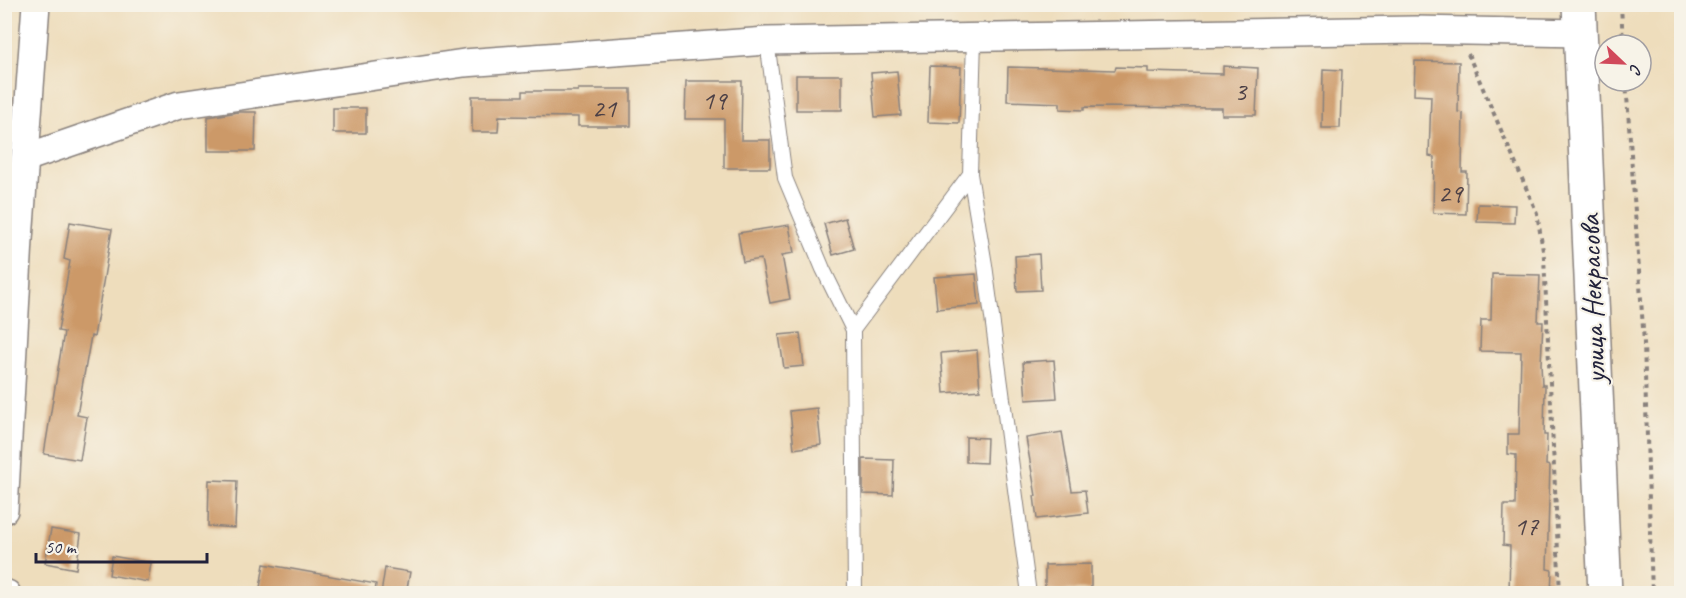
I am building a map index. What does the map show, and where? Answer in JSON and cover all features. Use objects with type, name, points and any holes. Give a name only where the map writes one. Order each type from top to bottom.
[{"type":"street","points":[[4,510],[12,239],[25,158],[36,4]]},
{"type":"street","points":[[25,158],[179,105],[464,63],[767,41],[1459,31],[1580,19]]},
{"type":"street","name":"улица Некрасова","points":[[1580,19],[1605,594]]},
{"type":"lane","points":[[974,39],[970,174],[985,265],[1029,594]]},
{"type":"lane","points":[[767,41],[785,178],[823,269],[853,330],[855,594]]},
{"type":"lane","points":[[853,330],[970,174]]},
{"type":"path","points":[[1621,4],[1622,33]]},
{"type":"path","points":[[1459,31],[1537,213],[1544,257],[1560,594]]},
{"type":"path","points":[[1627,93],[1644,343],[1652,594]]},
{"type":"building","points":[[1415,61],[1459,62],[1458,112],[1463,113],[1462,172],[1467,172],[1466,214],[1433,213],[1434,157],[1429,156],[1431,96],[1414,95]]},
{"type":"building","points":[[930,66],[961,67],[959,123],[928,122]]},
{"type":"building","points":[[1223,66],[1258,68],[1256,115],[1222,115],[1222,108],[1084,107],[1084,110],[1060,109],[1060,103],[1007,101],[1008,67],[1115,70],[1116,67],[1148,68],[1148,72],[1223,74]]},
{"type":"building","points":[[1323,69],[1342,70],[1340,128],[1322,128]]},
{"type":"building","points":[[897,71],[901,115],[875,117],[871,73]]},
{"type":"building","points":[[796,75],[842,75],[842,110],[796,110]]},
{"type":"building","points":[[686,81],[742,81],[741,140],[770,140],[770,168],[724,168],[724,119],[685,119]]},
{"type":"building","points":[[578,89],[631,89],[631,126],[578,126],[578,117],[499,116],[498,132],[472,132],[472,96],[523,96],[523,91],[578,91]]},
{"type":"building","points":[[333,108],[366,108],[366,133],[333,133]]},
{"type":"building","points":[[238,112],[256,112],[255,151],[208,151],[208,117]]},
{"type":"building","points":[[1478,204],[1515,205],[1514,223],[1477,222]]},
{"type":"building","points":[[845,218],[854,249],[833,255],[824,224]]},
{"type":"building","points":[[70,222],[112,229],[94,337],[91,336],[77,415],[87,417],[80,460],[44,454],[64,332],[58,331],[70,261],[64,259]]},
{"type":"building","points":[[789,225],[794,253],[782,255],[790,299],[770,303],[761,259],[743,262],[738,233]]},
{"type":"building","points":[[1039,254],[1041,290],[1017,291],[1015,256]]},
{"type":"building","points":[[976,274],[979,305],[937,309],[934,277]]},
{"type":"building","points":[[1492,274],[1540,275],[1538,322],[1543,322],[1541,364],[1542,385],[1545,385],[1544,435],[1547,435],[1546,465],[1550,466],[1547,569],[1552,570],[1551,594],[1509,594],[1510,546],[1503,545],[1504,505],[1515,505],[1516,455],[1508,454],[1508,434],[1519,434],[1521,352],[1480,351],[1481,320],[1491,320]]},
{"type":"building","points":[[800,333],[804,366],[784,368],[779,335]]},
{"type":"building","points":[[977,350],[980,390],[944,393],[941,353]]},
{"type":"building","points":[[1054,360],[1057,398],[1026,400],[1023,362]]},
{"type":"building","points":[[817,408],[821,445],[794,449],[790,411]]},
{"type":"building","points":[[1062,432],[1072,491],[1085,490],[1088,513],[1037,519],[1034,496],[1036,496],[1026,438]]},
{"type":"building","points":[[966,437],[987,438],[986,463],[966,462]]},
{"type":"building","points":[[863,459],[894,460],[893,495],[863,494]]},
{"type":"building","points":[[209,480],[237,481],[235,528],[208,526]]},
{"type":"building","points":[[51,529],[81,534],[76,569],[45,563]]},
{"type":"building","points":[[112,556],[151,563],[148,582],[109,575]]},
{"type":"building","points":[[264,564],[376,584],[375,594],[259,594]]},
{"type":"building","points":[[1091,564],[1091,590],[1045,591],[1045,565]]},
{"type":"building","points":[[385,568],[410,572],[406,594],[381,594]]}]
